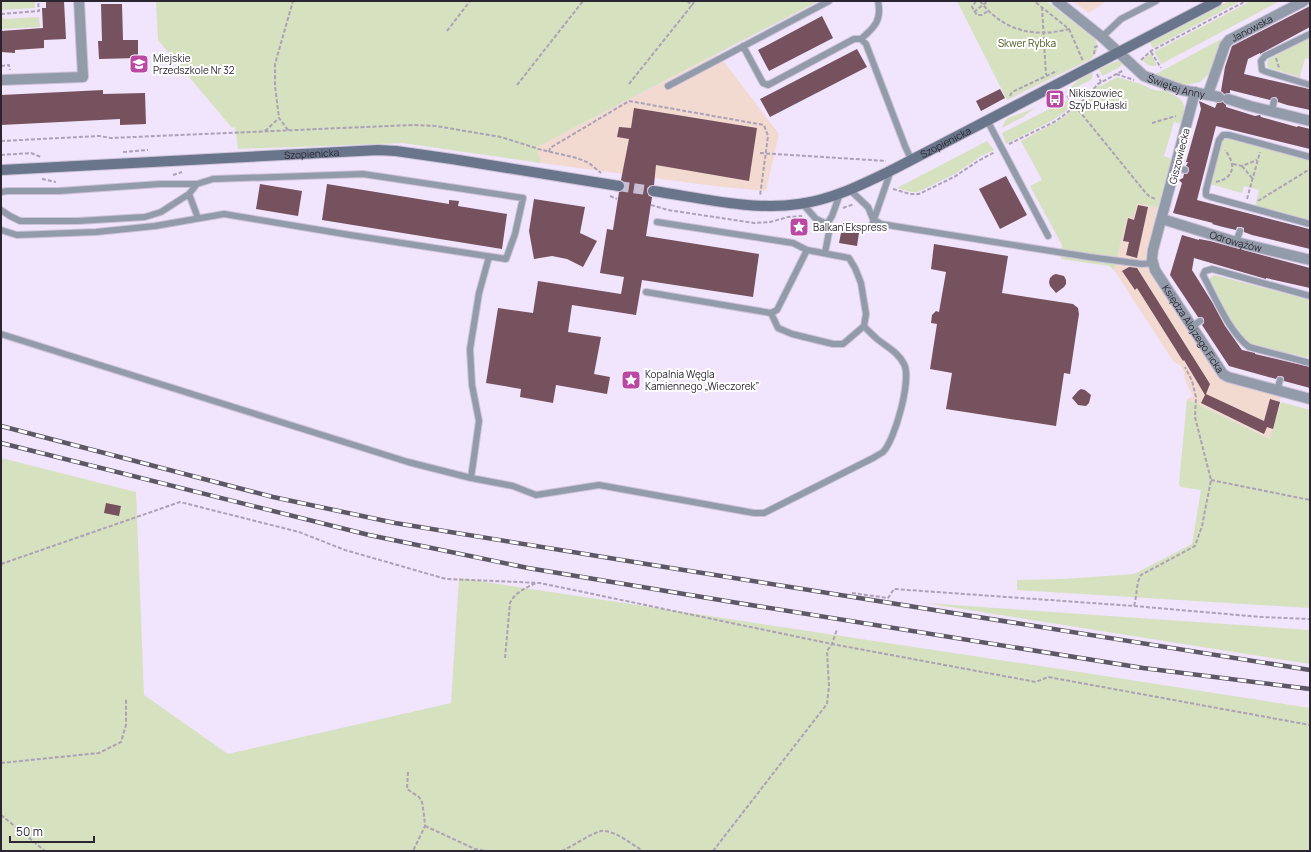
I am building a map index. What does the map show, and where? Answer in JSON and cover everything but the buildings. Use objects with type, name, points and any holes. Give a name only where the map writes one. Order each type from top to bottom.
[{"type":"street","points":[[1,80],[83,77],[78,1]]},
{"type":"street","name":"Świętej Anny","points":[[1057,1],[1120,52],[1144,76],[1182,90],[1224,98],[1249,110],[1273,105],[1310,121]]},
{"type":"street","name":"Szopienicka","points":[[654,191],[752,205],[775,206],[802,204],[845,192],[887,167],[911,159],[1217,1]]},
{"type":"street","name":"Janowska","points":[[1208,94],[1225,45],[1233,37],[1278,19],[1304,1]]},
{"type":"street","name":"Giszowiecka","points":[[1162,220],[1166,203],[1181,169],[1195,92]]},
{"type":"street","name":"Szopienicka","points":[[1,170],[378,150],[452,159],[619,186]]},
{"type":"street","points":[[1153,263],[1154,250],[1162,220]]},
{"type":"street","name":"Odrowążów","points":[[1162,220],[1240,245],[1310,260]]},
{"type":"street","name":"Księdza Alojzego Ficka","points":[[1153,263],[1158,277],[1223,374],[1228,377],[1310,399]]},
{"type":"lane","points":[[668,86],[829,1]]},
{"type":"lane","points":[[743,46],[763,83],[768,85],[854,39],[862,39],[878,21],[880,9],[878,1]]},
{"type":"lane","points":[[1104,39],[1121,19],[1156,1]]},
{"type":"lane","points":[[1310,34],[1289,41],[1274,52],[1265,56],[1261,61],[1262,70],[1310,85]]},
{"type":"lane","points":[[862,39],[866,44],[911,159]]},
{"type":"lane","points":[[987,120],[1048,236]]},
{"type":"lane","points":[[1310,157],[1262,144],[1242,135],[1223,135],[1219,140],[1206,195],[1244,209],[1253,208],[1310,224]]},
{"type":"lane","points":[[871,228],[887,167]]},
{"type":"lane","points":[[1,192],[59,191],[160,184],[197,184],[213,179],[363,174],[523,198],[515,234],[506,259],[489,258],[224,214],[155,226],[96,232],[17,235],[1,230]]},
{"type":"lane","points":[[1203,175],[1209,179]]},
{"type":"lane","points":[[1,210],[20,221],[78,221],[145,217],[161,212],[189,194],[197,184]]},
{"type":"lane","points":[[825,254],[828,236],[827,224],[845,192],[868,207],[873,220],[881,224],[1089,257],[1142,264],[1153,263]]},
{"type":"lane","points":[[189,194],[198,218]]},
{"type":"lane","points":[[802,204],[816,219],[827,224]]},
{"type":"lane","points":[[657,222],[793,243],[807,250],[848,258],[855,268],[861,283],[866,314],[864,326],[843,344],[833,344],[792,334],[778,328],[771,313]]},
{"type":"lane","points":[[1240,231],[1240,245]]},
{"type":"lane","points":[[646,292],[771,313],[777,310],[807,250]]},
{"type":"lane","points":[[471,478],[479,421],[472,385],[470,349],[479,293],[489,258]]},
{"type":"lane","points":[[1310,296],[1235,272],[1212,269],[1205,271],[1203,275],[1219,310],[1236,335],[1249,347],[1285,359],[1310,363]]},
{"type":"lane","points":[[1191,327],[1200,321]]},
{"type":"lane","points":[[1,334],[408,462],[471,478],[513,486],[536,495],[599,485],[764,514],[873,458],[884,451],[892,437],[901,411],[905,391],[905,365],[898,355],[876,338],[864,326]]},
{"type":"lane","points":[[1277,391],[1280,380]]},
{"type":"path","points":[[1,14],[38,12],[38,1]]},
{"type":"path","points":[[288,130],[279,118],[275,64],[293,1]]},
{"type":"path","points":[[447,31],[470,1]]},
{"type":"path","points":[[517,85],[583,1]]},
{"type":"path","points":[[687,1],[692,5]]},
{"type":"path","points":[[629,84],[695,1]]},
{"type":"path","points":[[976,1],[972,7],[974,12],[979,16],[988,11]]},
{"type":"path","points":[[980,1],[996,18],[1009,26],[1027,32],[1044,34],[1069,29]]},
{"type":"path","points":[[974,12],[988,1]]},
{"type":"path","points":[[1034,1],[1069,29],[1083,62],[1089,59]]},
{"type":"path","points":[[1140,61],[1151,51],[1246,1]]},
{"type":"path","points":[[1042,7],[1046,76]]},
{"type":"path","points":[[1094,55],[1095,47],[1104,39]]},
{"type":"path","points":[[1151,51],[1161,68]]},
{"type":"path","points":[[1274,52],[1280,76]]},
{"type":"path","points":[[1009,98],[1012,92],[1063,69]]},
{"type":"path","points":[[1095,71],[1101,82],[1128,69]]},
{"type":"path","points":[[1116,74],[1140,82]]},
{"type":"path","points":[[1067,96],[1145,192],[1150,197],[1166,203]]},
{"type":"path","points":[[548,152],[550,148],[630,102],[764,125],[768,136],[760,197]]},
{"type":"path","points":[[1152,123],[1176,116]]},
{"type":"path","points":[[264,131],[279,118]]},
{"type":"path","points":[[1,141],[99,136],[111,138],[412,125],[436,126],[501,137],[548,152],[577,158],[589,163],[603,176]]},
{"type":"path","points":[[1244,209],[1262,144]]},
{"type":"path","points":[[1209,179],[1221,181],[1230,174],[1233,164],[1226,150],[1218,146]]},
{"type":"path","points":[[118,152],[148,150]]},
{"type":"path","points":[[1,155],[31,153],[40,157],[47,157]]},
{"type":"path","points":[[760,153],[890,161],[887,167]]},
{"type":"path","points":[[1233,164],[1242,166],[1257,160]]},
{"type":"path","points":[[1242,166],[1252,178]]},
{"type":"path","points":[[1253,208],[1255,203],[1310,169]]},
{"type":"path","points":[[754,197],[766,197]]},
{"type":"path","points":[[652,205],[668,210],[748,222],[770,222],[780,220]]},
{"type":"path","points":[[1134,606],[1137,596],[1138,579],[1141,575],[1195,546],[1202,526],[1211,480],[1195,417],[1196,397],[1192,381],[1185,367]]},
{"type":"path","points":[[1211,480],[1310,500]]},
{"type":"path","points":[[1,564],[180,502],[299,532],[345,550],[446,579],[540,583],[832,644],[1036,682],[1048,677],[1310,725]]},
{"type":"path","points":[[505,658],[510,603],[513,597],[520,591],[536,583],[540,583]]},
{"type":"path","points":[[852,593],[888,598],[894,589],[1310,619]]},
{"type":"path","points":[[713,851],[828,704],[829,686],[827,651],[832,644],[837,629]]},
{"type":"path","points":[[1,763],[99,753],[121,742],[126,725],[126,699]]},
{"type":"path","points":[[408,772],[407,788],[419,797],[422,802],[425,826],[413,851]]},
{"type":"path","points":[[1,815],[45,851]]},
{"type":"path","points":[[425,826],[475,849],[485,851]]},
{"type":"path","points":[[562,851],[602,831],[617,835],[643,851]]},
{"type":"shaded area","points":[[1072,1],[1107,1],[1089,13]]},
{"type":"shaded area","points":[[718,54],[779,134],[766,191],[714,186],[541,163],[537,147]]},
{"type":"shaded area","points":[[1137,203],[1157,208],[1148,260],[1159,287],[1225,381],[1281,397],[1271,439],[1187,399],[1193,396],[1185,380],[1184,372],[1181,366],[1173,361],[1114,270],[1127,217]]},
{"type":"green space","points":[[1,1],[35,1],[35,8],[1,10]]},
{"type":"green space","points":[[156,1],[819,1],[537,147],[541,163],[403,143],[238,149],[235,127],[232,128],[158,40]]},
{"type":"green space","name":"Skwer Rybka","points":[[957,1],[1046,1],[1095,39],[1097,42],[1097,51],[1089,60],[1007,100]]},
{"type":"green space","points":[[1229,1],[1241,1],[1153,48],[1150,42]]},
{"type":"green space","points":[[1251,1],[1280,1],[1161,64],[1154,52]]},
{"type":"green space","points":[[1292,1],[1297,1],[1221,46],[1209,74],[1200,82],[1185,85],[1156,74]]},
{"type":"green space","points":[[1,17],[4,19],[39,17],[40,27],[1,29]]},
{"type":"green space","points":[[1310,38],[1310,59],[1305,58],[1300,77],[1268,67],[1267,64],[1269,59]]},
{"type":"green space","points":[[1151,54],[1157,65],[1155,66],[1151,66],[1142,60]]},
{"type":"green space","points":[[1117,61],[1124,63],[1118,68],[1102,76],[1099,69]]},
{"type":"green space","points":[[1092,73],[1093,75],[1091,80],[1064,93],[1080,79]]},
{"type":"green space","points":[[1117,77],[1154,90],[1165,90],[1183,102],[1184,111],[1181,124],[1174,122],[1164,156],[1172,159],[1158,207],[1137,203],[1133,218],[1127,217],[1114,270],[1109,266],[1061,259],[1062,245],[1030,186],[1042,180],[1021,141],[1058,121],[1087,100],[1098,85],[1101,86]]},
{"type":"green space","points":[[1067,100],[1073,106],[1053,120],[1006,144],[1002,133]]},
{"type":"green space","points":[[1035,108],[1023,117],[1002,128],[1008,118]]},
{"type":"green space","points":[[1228,138],[1310,160],[1310,221],[1255,206],[1259,190],[1244,186],[1242,193],[1210,184],[1222,141]]},
{"type":"green space","points":[[987,141],[994,150],[981,156],[955,174],[918,192],[897,188]]},
{"type":"green space","points":[[1214,275],[1310,300],[1310,358],[1250,345],[1240,337],[1210,281],[1210,278]]},
{"type":"green space","points":[[1187,399],[1270,439],[1281,402],[1310,410],[1310,608],[1017,590],[1017,580],[1063,579],[1134,574],[1192,544],[1201,490],[1181,487],[1179,484]]},
{"type":"green space","points":[[1,458],[136,492],[144,695],[228,754],[451,703],[459,578],[1310,708],[1310,851],[1,851]]},
{"type":"green space","points":[[925,603],[1310,630],[1310,664]]},
{"type":"tunnel","points":[[619,186],[653,191]]},
{"type":"railway","points":[[1,426],[273,497],[395,523],[1310,670]]},
{"type":"railway","points":[[1,443],[369,535],[528,568],[1143,668],[1310,689]]},
{"type":"place","name":"Miejskie Przedszkole Nr 32","points":[[139,64]]},
{"type":"place","name":"Nikiszowiec Szyb Pułaski","points":[[1055,99]]},
{"type":"place","name":"Balkan Ekspress","points":[[799,227]]},
{"type":"place","name":"Kopalnia Węgla Kamiennego „Wieczorek”","points":[[631,380]]}]
